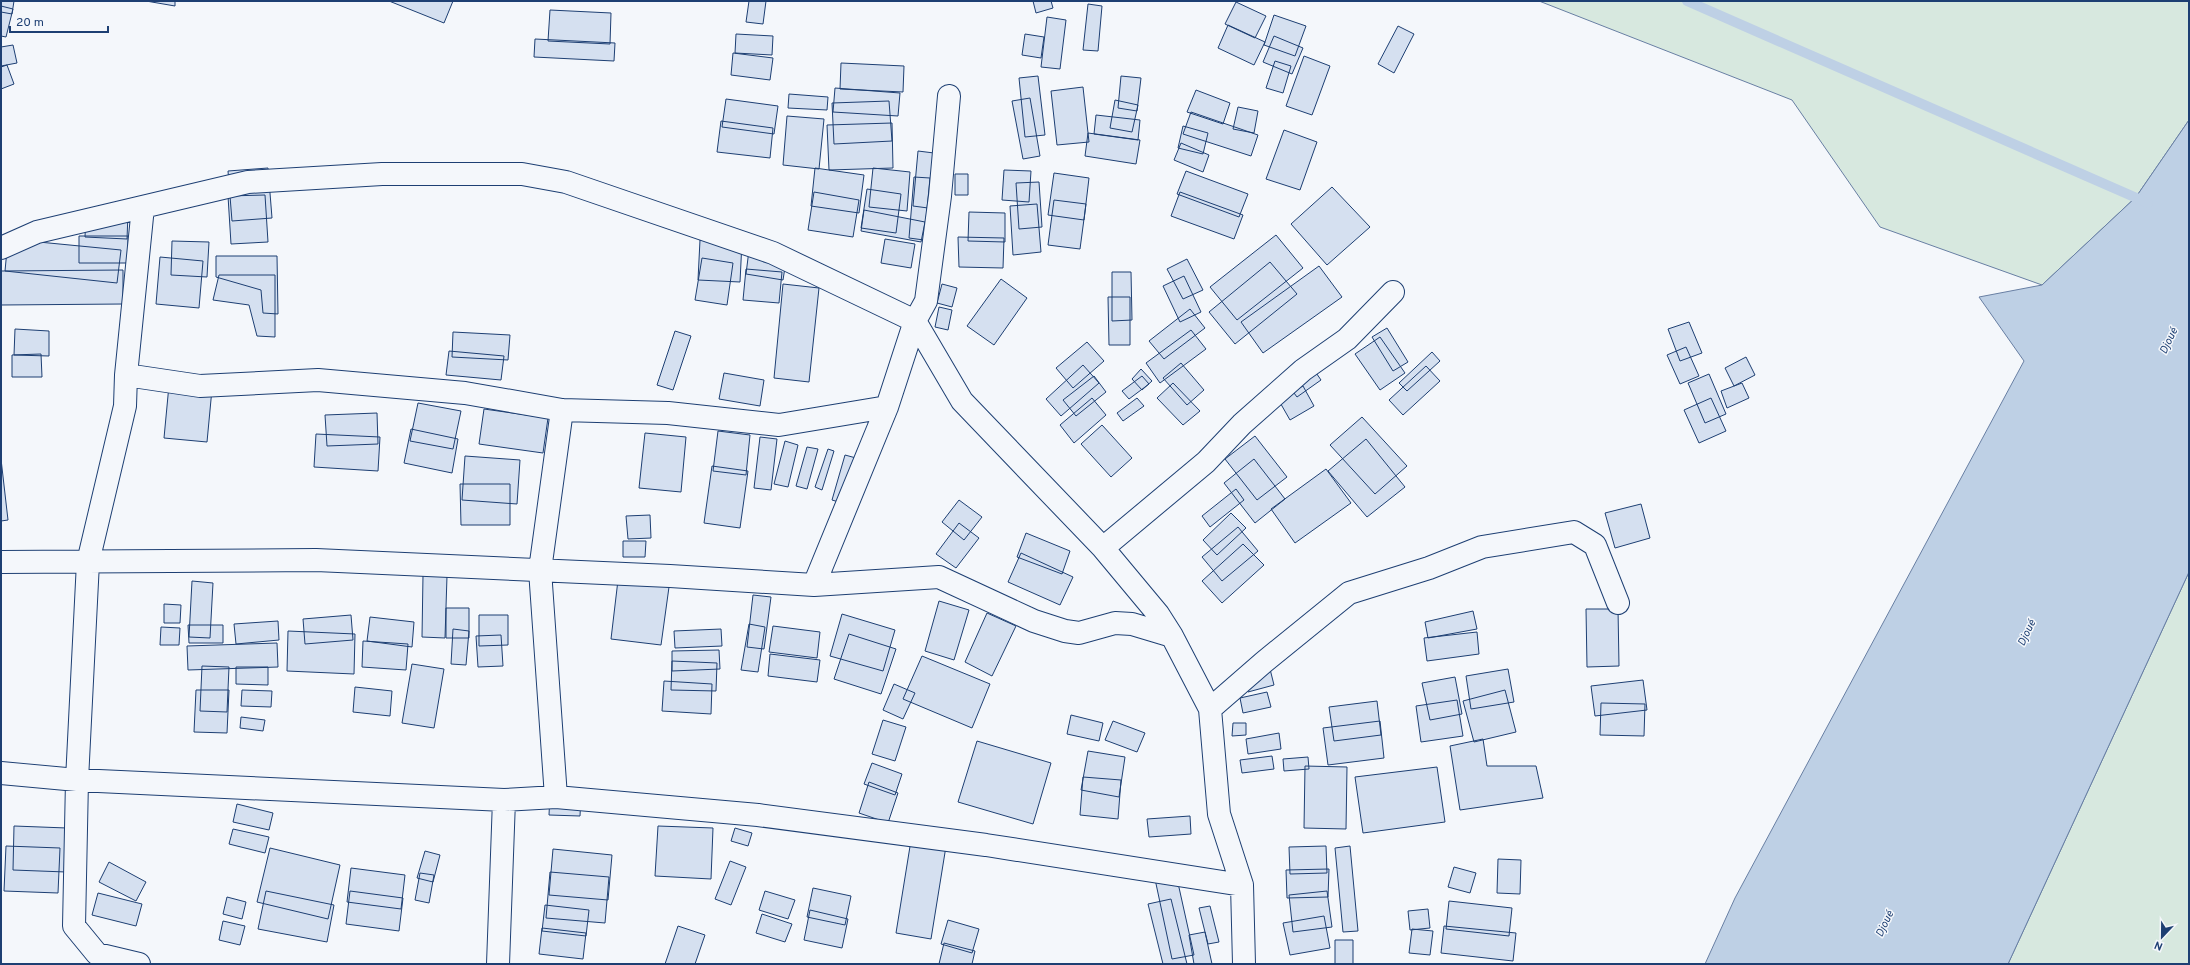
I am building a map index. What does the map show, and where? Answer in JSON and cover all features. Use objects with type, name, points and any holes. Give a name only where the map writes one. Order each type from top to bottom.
[{"type":"street","points":[[814,585],[887,407],[915,321],[926,301],[940,196],[948,96]]},
{"type":"street","points":[[1,248],[37,232],[248,182],[382,174],[522,174],[566,182],[774,253],[915,321],[962,401],[1103,548],[1158,614],[1172,636],[1210,709],[1219,814],[1242,885],[1244,964]]},
{"type":"street","points":[[139,964],[97,954],[74,926],[77,780],[88,562],[124,406],[143,206]]},
{"type":"street","points":[[1103,548],[1206,462],[1242,424],[1303,370],[1347,339],[1393,292]]},
{"type":"street","points":[[126,374],[200,386],[318,380],[465,393],[562,410],[668,413],[779,425],[887,407]]},
{"type":"street","points":[[556,797],[540,570],[562,410]]},
{"type":"street","points":[[1210,709],[1264,662],[1349,594],[1429,568],[1482,547],[1574,532],[1595,545],[1618,603]]},
{"type":"street","points":[[1,562],[316,560],[540,570],[814,585],[939,577],[1034,621],[1065,631],[1080,633],[1115,624],[1132,624],[1172,636]]},
{"type":"street","points":[[1,773],[77,780],[504,800],[556,797],[758,815],[986,845],[1242,885]]},
{"type":"street","points":[[498,964],[504,800]]},
{"type":"shaded area","points":[[1539,1],[2189,1],[2189,120],[2136,197],[2042,285],[1880,227],[1792,100]]},
{"type":"shaded area","points":[[2189,572],[2189,964],[2008,964]]},
{"type":"water","name":"Djoué","points":[[2189,120],[2189,572],[2008,964],[1705,964],[1735,898],[2024,361],[1979,297],[2042,285],[2136,197]]},
{"type":"building","points":[[1,1],[14,1],[12,14],[1,12]]},
{"type":"building","points":[[146,1],[175,1],[175,6]]},
{"type":"building","points":[[389,1],[453,1],[444,23]]},
{"type":"building","points":[[749,1],[766,1],[763,24],[746,22]]},
{"type":"building","points":[[1033,1],[1051,1],[1053,8],[1036,13]]},
{"type":"building","points":[[1236,2],[1266,16],[1255,38],[1225,24]]},
{"type":"building","points":[[1088,4],[1102,6],[1098,51],[1083,50]]},
{"type":"building","points":[[1,6],[13,9],[6,37],[1,36]]},
{"type":"building","points":[[550,10],[611,13],[610,44],[548,41]]},
{"type":"building","points":[[1274,15],[1306,26],[1295,56],[1264,45]]},
{"type":"building","points":[[1047,17],[1066,20],[1060,69],[1041,67]]},
{"type":"building","points":[[1228,25],[1265,42],[1254,65],[1218,48]]},
{"type":"building","points":[[1398,26],[1414,34],[1394,73],[1378,64]]},
{"type":"building","points":[[736,34],[773,36],[772,55],[735,53]]},
{"type":"building","points":[[1025,34],[1044,37],[1041,58],[1022,55]]},
{"type":"building","points":[[1274,36],[1303,48],[1292,74],[1263,62]]},
{"type":"building","points":[[535,39],[615,43],[614,61],[534,57]]},
{"type":"building","points":[[13,45],[17,63],[1,66],[1,47]]},
{"type":"building","points":[[733,53],[773,58],[770,80],[731,75]]},
{"type":"building","points":[[1304,56],[1330,66],[1312,115],[1286,106]]},
{"type":"building","points":[[1275,61],[1291,66],[1283,93],[1266,88]]},
{"type":"building","points":[[841,63],[904,66],[903,92],[840,89]]},
{"type":"building","points":[[7,65],[14,84],[1,89],[1,67]]},
{"type":"building","points":[[1038,76],[1045,135],[1025,137],[1019,78]]},
{"type":"building","points":[[1121,76],[1141,78],[1137,111],[1118,108]]},
{"type":"building","points":[[1083,87],[1089,142],[1057,145],[1051,91]]},
{"type":"building","points":[[835,88],[900,93],[898,116],[833,112]]},
{"type":"building","points":[[1196,90],[1230,103],[1223,124],[1187,112]]},
{"type":"building","points":[[789,94],[828,97],[827,110],[788,108]]},
{"type":"building","points":[[1030,98],[1040,156],[1023,159],[1012,101]]},
{"type":"building","points":[[726,99],[778,106],[774,134],[722,127]]},
{"type":"building","points":[[1115,100],[1138,105],[1132,132],[1110,128]]},
{"type":"building","points":[[889,101],[892,141],[834,144],[832,103]]},
{"type":"building","points":[[1238,107],[1258,111],[1254,133],[1233,129]]},
{"type":"building","points":[[1191,112],[1258,135],[1251,156],[1183,134]]},
{"type":"building","points":[[1096,115],[1140,120],[1138,140],[1094,134]]},
{"type":"building","points":[[787,116],[824,119],[819,169],[783,165]]},
{"type":"building","points":[[721,121],[773,128],[770,158],[717,152]]},
{"type":"building","points":[[892,123],[893,168],[829,170],[827,125]]},
{"type":"building","points":[[1183,126],[1208,133],[1203,154],[1178,148]]},
{"type":"building","points":[[1284,130],[1317,142],[1300,190],[1266,179]]},
{"type":"building","points":[[1088,133],[1140,140],[1136,164],[1085,156]]},
{"type":"building","points":[[1181,143],[1209,155],[1203,172],[1174,160]]},
{"type":"building","points":[[918,151],[934,153],[928,208],[913,206]]},
{"type":"building","points":[[268,168],[272,218],[232,221],[228,171]]},
{"type":"building","points":[[815,168],[864,175],[859,213],[811,206]]},
{"type":"building","points":[[873,168],[910,172],[907,211],[869,207]]},
{"type":"building","points":[[1004,170],[1031,171],[1029,202],[1002,200]]},
{"type":"building","points":[[1186,171],[1248,194],[1239,217],[1177,194]]},
{"type":"building","points":[[1054,173],[1089,178],[1084,220],[1048,215]]},
{"type":"building","points":[[955,174],[968,174],[968,195],[955,195]]},
{"type":"building","points":[[914,177],[930,178],[924,240],[909,238]]},
{"type":"building","points":[[1039,182],[1042,227],[1019,229],[1016,183]]},
{"type":"building","points":[[1332,187],[1370,227],[1327,265],[1291,224]]},
{"type":"building","points":[[867,189],[901,194],[896,233],[861,228]]},
{"type":"building","points":[[814,192],[859,200],[853,237],[808,230]]},
{"type":"building","points":[[1180,192],[1243,215],[1234,239],[1171,216]]},
{"type":"building","points":[[265,195],[268,242],[231,244],[228,196]]},
{"type":"building","points":[[1054,200],[1086,204],[1080,249],[1048,245]]},
{"type":"building","points":[[1037,204],[1041,252],[1013,255],[1010,206]]},
{"type":"building","points":[[864,210],[925,222],[921,242],[861,231]]},
{"type":"building","points":[[86,212],[128,214],[127,239],[85,237]]},
{"type":"building","points":[[969,212],[1005,213],[1005,242],[968,241]]},
{"type":"building","points":[[1276,235],[1303,268],[1237,320],[1210,287]]},
{"type":"building","points":[[79,236],[128,236],[128,263],[79,263]]},
{"type":"building","points":[[958,237],[1004,238],[1003,268],[959,267]]},
{"type":"building","points":[[8,239],[121,250],[117,283],[5,271]]},
{"type":"building","points":[[885,239],[915,244],[911,268],[881,263]]},
{"type":"building","points":[[700,240],[742,242],[740,282],[698,280]]},
{"type":"building","points":[[172,241],[209,242],[207,277],[171,275]]},
{"type":"building","points":[[750,242],[788,248],[783,280],[746,274]]},
{"type":"building","points":[[216,256],[277,256],[278,314],[263,313],[261,290],[216,277]]},
{"type":"building","points":[[160,257],[203,261],[199,308],[156,304]]},
{"type":"building","points":[[702,258],[733,263],[727,305],[695,300]]},
{"type":"building","points":[[1187,259],[1203,290],[1183,299],[1167,269]]},
{"type":"building","points":[[1270,262],[1297,294],[1235,344],[1209,312]]},
{"type":"building","points":[[1319,266],[1342,297],[1263,353],[1241,322]]},
{"type":"building","points":[[746,269],[782,272],[779,303],[743,300]]},
{"type":"building","points":[[123,270],[123,304],[1,305],[1,271]]},
{"type":"building","points":[[1112,272],[1131,272],[1132,320],[1112,321]]},
{"type":"building","points":[[219,275],[275,275],[275,337],[257,336],[249,305],[213,300]]},
{"type":"building","points":[[1184,276],[1201,312],[1180,322],[1163,286]]},
{"type":"building","points":[[1001,279],[1027,298],[994,345],[967,326]]},
{"type":"building","points":[[783,284],[819,288],[809,382],[774,378]]},
{"type":"building","points":[[942,284],[957,288],[952,307],[937,303]]},
{"type":"building","points":[[1108,297],[1130,297],[1130,345],[1109,345]]},
{"type":"building","points":[[939,307],[952,310],[948,330],[935,327]]},
{"type":"building","points":[[1190,309],[1205,328],[1164,359],[1149,341]]},
{"type":"building","points":[[1689,322],[1702,353],[1680,361],[1668,329]]},
{"type":"building","points":[[1387,328],[1408,362],[1393,371],[1372,337]]},
{"type":"building","points":[[15,329],[49,331],[49,356],[14,355]]},
{"type":"building","points":[[1191,330],[1206,349],[1160,383],[1146,363]]},
{"type":"building","points":[[675,331],[691,336],[673,390],[657,385]]},
{"type":"building","points":[[453,332],[510,335],[508,360],[452,357]]},
{"type":"building","points":[[1380,337],[1405,373],[1380,390],[1355,354]]},
{"type":"building","points":[[1087,342],[1104,361],[1073,388],[1056,368]]},
{"type":"building","points":[[1686,347],[1699,376],[1680,384],[1667,355]]},
{"type":"building","points":[[449,351],[504,356],[501,380],[446,375]]},
{"type":"building","points":[[1432,352],[1440,361],[1407,391],[1399,383]]},
{"type":"building","points":[[41,354],[42,377],[12,377],[12,355]]},
{"type":"building","points":[[1746,357],[1755,375],[1734,386],[1725,368]]},
{"type":"building","points":[[1181,363],[1204,390],[1187,405],[1163,378]]},
{"type":"building","points":[[1310,364],[1321,380],[1297,397],[1285,381]]},
{"type":"building","points":[[1083,365],[1099,383],[1061,416],[1046,399]]},
{"type":"building","points":[[1426,366],[1440,381],[1403,415],[1389,400]]},
{"type":"building","points":[[1141,369],[1152,381],[1142,390],[1132,379]]},
{"type":"building","points":[[724,373],[764,380],[760,406],[719,399]]},
{"type":"building","points":[[1709,374],[1726,414],[1705,423],[1688,383]]},
{"type":"building","points":[[1094,376],[1106,392],[1076,416],[1063,400]]},
{"type":"building","points":[[1142,376],[1149,384],[1129,399],[1122,391]]},
{"type":"building","points":[[1173,383],[1200,411],[1183,425],[1157,398]]},
{"type":"building","points":[[1742,383],[1749,398],[1727,408],[1721,391]]},
{"type":"building","points":[[169,385],[212,389],[207,442],[164,438]]},
{"type":"building","points":[[1303,386],[1314,406],[1290,420],[1278,399]]},
{"type":"building","points":[[1092,398],[1106,415],[1074,443],[1060,425]]},
{"type":"building","points":[[1137,398],[1144,406],[1123,421],[1117,413]]},
{"type":"building","points":[[1711,398],[1726,431],[1699,443],[1684,410]]},
{"type":"building","points":[[418,403],[461,411],[453,449],[410,441]]},
{"type":"building","points":[[484,409],[548,418],[543,453],[479,444]]},
{"type":"building","points":[[377,413],[378,444],[327,446],[325,415]]},
{"type":"building","points":[[1362,417],[1407,466],[1375,494],[1330,445]]},
{"type":"building","points":[[1102,425],[1132,458],[1111,477],[1081,444]]},
{"type":"building","points":[[411,429],[458,439],[452,473],[404,463]]},
{"type":"building","points":[[718,431],[750,435],[746,475],[713,471]]},
{"type":"building","points":[[645,433],[686,437],[681,492],[639,488]]},
{"type":"building","points":[[316,434],[380,437],[378,471],[314,467]]},
{"type":"building","points":[[1255,436],[1287,477],[1257,500],[1225,459]]},
{"type":"building","points":[[760,437],[777,439],[771,490],[754,488]]},
{"type":"building","points":[[1366,439],[1405,487],[1367,517],[1328,471]]},
{"type":"building","points":[[785,441],[798,445],[788,487],[774,484]]},
{"type":"building","points":[[807,447],[818,449],[807,489],[796,486]]},
{"type":"building","points":[[828,449],[834,451],[822,490],[815,487]]},
{"type":"building","points":[[845,455],[856,458],[842,503],[832,500]]},
{"type":"building","points":[[465,456],[520,460],[517,504],[462,500]]},
{"type":"building","points":[[1,459],[8,520],[1,521]]},
{"type":"building","points":[[1254,459],[1285,499],[1255,523],[1224,483]]},
{"type":"building","points":[[712,466],[748,471],[740,528],[704,523]]},
{"type":"building","points":[[1326,469],[1351,503],[1295,543],[1271,509]]},
{"type":"building","points":[[460,484],[510,484],[510,525],[461,525]]},
{"type":"building","points":[[1236,489],[1244,500],[1210,527],[1202,516]]},
{"type":"building","points":[[959,500],[982,517],[964,540],[942,522]]},
{"type":"building","points":[[1641,504],[1650,538],[1615,548],[1605,513]]},
{"type":"building","points":[[1231,513],[1246,528],[1217,555],[1203,540]]},
{"type":"building","points":[[650,515],[651,538],[628,539],[626,516]]},
{"type":"building","points":[[959,523],[979,538],[956,568],[936,554]]},
{"type":"building","points":[[1238,527],[1258,551],[1222,581],[1202,557]]},
{"type":"building","points":[[1026,533],[1070,551],[1062,574],[1017,557]]},
{"type":"building","points":[[623,541],[646,541],[645,557],[623,557]]},
{"type":"building","points":[[1243,544],[1264,565],[1222,603],[1202,581]]},
{"type":"building","points":[[1021,553],[1073,577],[1060,605],[1008,582]]},
{"type":"building","points":[[423,575],[447,576],[445,638],[422,637]]},
{"type":"building","points":[[618,580],[669,587],[661,645],[611,639]]},
{"type":"building","points":[[192,581],[213,583],[210,638],[189,637]]},
{"type":"building","points":[[753,595],[771,597],[764,649],[747,647]]},
{"type":"building","points":[[939,601],[969,610],[954,660],[925,651]]},
{"type":"building","points":[[164,604],[181,605],[180,623],[164,623]]},
{"type":"building","points":[[446,608],[469,608],[469,638],[446,638]]},
{"type":"building","points":[[1586,609],[1618,609],[1619,666],[1587,667]]},
{"type":"building","points":[[1473,611],[1477,629],[1428,638],[1425,622]]},
{"type":"building","points":[[987,613],[1016,626],[992,676],[965,662]]},
{"type":"building","points":[[842,614],[895,630],[883,671],[830,656]]},
{"type":"building","points":[[351,615],[353,640],[305,644],[303,619]]},
{"type":"building","points":[[479,615],[508,615],[508,645],[479,646]]},
{"type":"building","points":[[370,617],[414,622],[412,647],[367,641]]},
{"type":"building","points":[[278,621],[279,640],[236,644],[234,624]]},
{"type":"building","points":[[749,624],[765,627],[758,672],[741,670]]},
{"type":"building","points":[[188,625],[223,625],[223,643],[189,643]]},
{"type":"building","points":[[773,626],[820,632],[817,658],[769,652]]},
{"type":"building","points":[[161,627],[180,628],[179,645],[160,645]]},
{"type":"building","points":[[453,629],[469,631],[466,665],[451,664]]},
{"type":"building","points":[[721,629],[722,646],[675,648],[674,631]]},
{"type":"building","points":[[288,631],[355,634],[354,674],[287,671]]},
{"type":"building","points":[[1477,632],[1479,654],[1427,661],[1424,638]]},
{"type":"building","points":[[849,634],[896,649],[881,694],[834,679]]},
{"type":"building","points":[[501,635],[503,666],[478,667],[476,636]]},
{"type":"building","points":[[363,641],[408,644],[406,670],[362,667]]},
{"type":"building","points":[[277,643],[278,667],[188,670],[187,646]]},
{"type":"building","points":[[719,650],[720,669],[672,671],[672,651]]},
{"type":"building","points":[[770,654],[820,660],[817,682],[768,676]]},
{"type":"building","points":[[922,656],[990,684],[972,728],[903,699]]},
{"type":"building","points":[[672,661],[717,663],[716,691],[671,690]]},
{"type":"building","points":[[412,664],[444,669],[434,728],[402,723]]},
{"type":"building","points":[[202,666],[229,667],[227,712],[200,711]]},
{"type":"building","points":[[236,667],[268,667],[268,685],[236,684]]},
{"type":"building","points":[[1270,669],[1274,685],[1248,692],[1244,676]]},
{"type":"building","points":[[1508,669],[1514,702],[1471,709],[1466,676]]},
{"type":"building","points":[[1455,677],[1462,714],[1430,720],[1422,683]]},
{"type":"building","points":[[1643,680],[1647,710],[1595,716],[1591,686]]},
{"type":"building","points":[[664,681],[712,684],[711,714],[662,711]]},
{"type":"building","points":[[894,684],[915,693],[903,719],[883,710]]},
{"type":"building","points":[[355,687],[392,691],[390,716],[353,712]]},
{"type":"building","points":[[196,690],[229,690],[227,733],[194,732]]},
{"type":"building","points":[[242,690],[272,691],[271,707],[241,706]]},
{"type":"building","points":[[1505,690],[1516,732],[1474,742],[1463,701]]},
{"type":"building","points":[[1267,692],[1271,707],[1243,713],[1240,698]]},
{"type":"building","points":[[1457,700],[1463,736],[1421,742],[1416,706]]},
{"type":"building","points":[[1377,701],[1381,735],[1334,741],[1329,707]]},
{"type":"building","points":[[1601,703],[1645,704],[1644,736],[1600,735]]},
{"type":"building","points":[[1071,715],[1103,723],[1099,741],[1067,734]]},
{"type":"building","points":[[241,717],[265,720],[263,731],[240,728]]},
{"type":"building","points":[[883,720],[906,727],[895,761],[872,754]]},
{"type":"building","points":[[1113,721],[1145,733],[1137,752],[1105,740]]},
{"type":"building","points":[[1380,721],[1384,758],[1328,765],[1323,728]]},
{"type":"building","points":[[1233,723],[1246,723],[1246,735],[1232,736]]},
{"type":"building","points":[[1279,733],[1281,749],[1248,754],[1246,739]]},
{"type":"building","points":[[1483,739],[1487,766],[1536,766],[1543,798],[1460,810],[1450,746]]},
{"type":"building","points":[[977,741],[1051,763],[1033,824],[958,802]]},
{"type":"building","points":[[1088,751],[1125,757],[1119,797],[1081,790]]},
{"type":"building","points":[[1272,756],[1274,769],[1242,773],[1240,760]]},
{"type":"building","points":[[1308,757],[1309,769],[1284,771],[1283,759]]},
{"type":"building","points":[[872,763],[902,774],[895,795],[864,784]]},
{"type":"building","points":[[1305,766],[1347,767],[1346,829],[1304,828]]},
{"type":"building","points":[[1437,767],[1445,822],[1363,833],[1355,777]]},
{"type":"building","points":[[1083,777],[1121,780],[1118,819],[1080,815]]},
{"type":"building","points":[[869,782],[898,793],[888,823],[859,813]]},
{"type":"building","points":[[550,794],[581,796],[580,816],[549,815]]},
{"type":"building","points":[[237,804],[273,813],[269,830],[233,822]]},
{"type":"building","points":[[1190,816],[1191,834],[1149,837],[1147,819]]},
{"type":"building","points":[[14,826],[67,828],[66,872],[13,870]]},
{"type":"building","points":[[658,826],[713,828],[711,879],[655,876]]},
{"type":"building","points":[[735,828],[752,833],[748,846],[731,841]]},
{"type":"building","points":[[233,829],[269,837],[265,853],[229,844]]},
{"type":"building","points":[[912,834],[947,840],[931,939],[896,933]]},
{"type":"building","points":[[6,846],[60,848],[58,893],[4,891]]},
{"type":"building","points":[[1326,846],[1327,873],[1290,874],[1289,847]]},
{"type":"building","points":[[1350,846],[1358,931],[1343,932],[1335,848]]},
{"type":"building","points":[[270,848],[340,865],[328,919],[257,902]]},
{"type":"building","points":[[553,849],[612,855],[608,900],[549,895]]},
{"type":"building","points":[[425,851],[440,855],[433,882],[417,878]]},
{"type":"building","points":[[1498,859],[1521,860],[1520,894],[1497,893]]},
{"type":"building","points":[[730,861],[746,867],[731,905],[715,899]]},
{"type":"building","points":[[109,862],[146,882],[136,901],[99,882]]},
{"type":"building","points":[[1454,867],[1476,873],[1470,893],[1448,887]]},
{"type":"building","points":[[351,868],[405,875],[401,909],[347,902]]},
{"type":"building","points":[[1329,869],[1328,897],[1287,898],[1286,870]]},
{"type":"building","points":[[550,872],[609,877],[605,923],[546,918]]},
{"type":"building","points":[[420,873],[434,875],[429,903],[415,900]]},
{"type":"building","points":[[1176,874],[1194,955],[1172,959],[1155,879]]},
{"type":"building","points":[[813,888],[851,896],[845,925],[807,917]]},
{"type":"building","points":[[266,891],[334,905],[327,942],[258,929]]},
{"type":"building","points":[[350,891],[403,898],[399,931],[346,924]]},
{"type":"building","points":[[765,891],[795,900],[788,919],[759,910]]},
{"type":"building","points":[[1327,891],[1332,927],[1293,932],[1289,895]]},
{"type":"building","points":[[98,893],[142,904],[136,926],[92,915]]},
{"type":"building","points":[[227,897],[246,902],[242,919],[223,914]]},
{"type":"building","points":[[1171,899],[1187,964],[1163,964],[1148,904]]},
{"type":"building","points":[[1449,901],[1512,908],[1509,936],[1446,929]]},
{"type":"building","points":[[545,905],[589,910],[586,936],[542,931]]},
{"type":"building","points":[[1210,906],[1219,942],[1208,944],[1199,908]]},
{"type":"building","points":[[1428,909],[1430,928],[1410,930],[1408,911]]},
{"type":"building","points":[[810,910],[848,919],[842,948],[804,940]]},
{"type":"building","points":[[762,914],[792,924],[785,942],[756,933]]},
{"type":"building","points":[[1324,916],[1330,948],[1290,955],[1283,923]]},
{"type":"building","points":[[948,920],[979,929],[972,953],[941,944]]},
{"type":"building","points":[[223,921],[245,926],[240,945],[219,940]]},
{"type":"building","points":[[678,926],[705,935],[695,964],[665,964]]},
{"type":"building","points":[[1444,926],[1516,933],[1513,961],[1441,953]]},
{"type":"building","points":[[542,928],[586,933],[583,959],[539,954]]},
{"type":"building","points":[[1412,929],[1433,931],[1430,955],[1409,953]]},
{"type":"building","points":[[1205,932],[1212,964],[1194,964],[1189,935]]},
{"type":"building","points":[[1335,940],[1353,940],[1353,964],[1335,964]]},
{"type":"building","points":[[944,943],[975,951],[972,964],[939,964]]},
{"type":"waterway","points":[[1687,1],[2148,203]]}]
